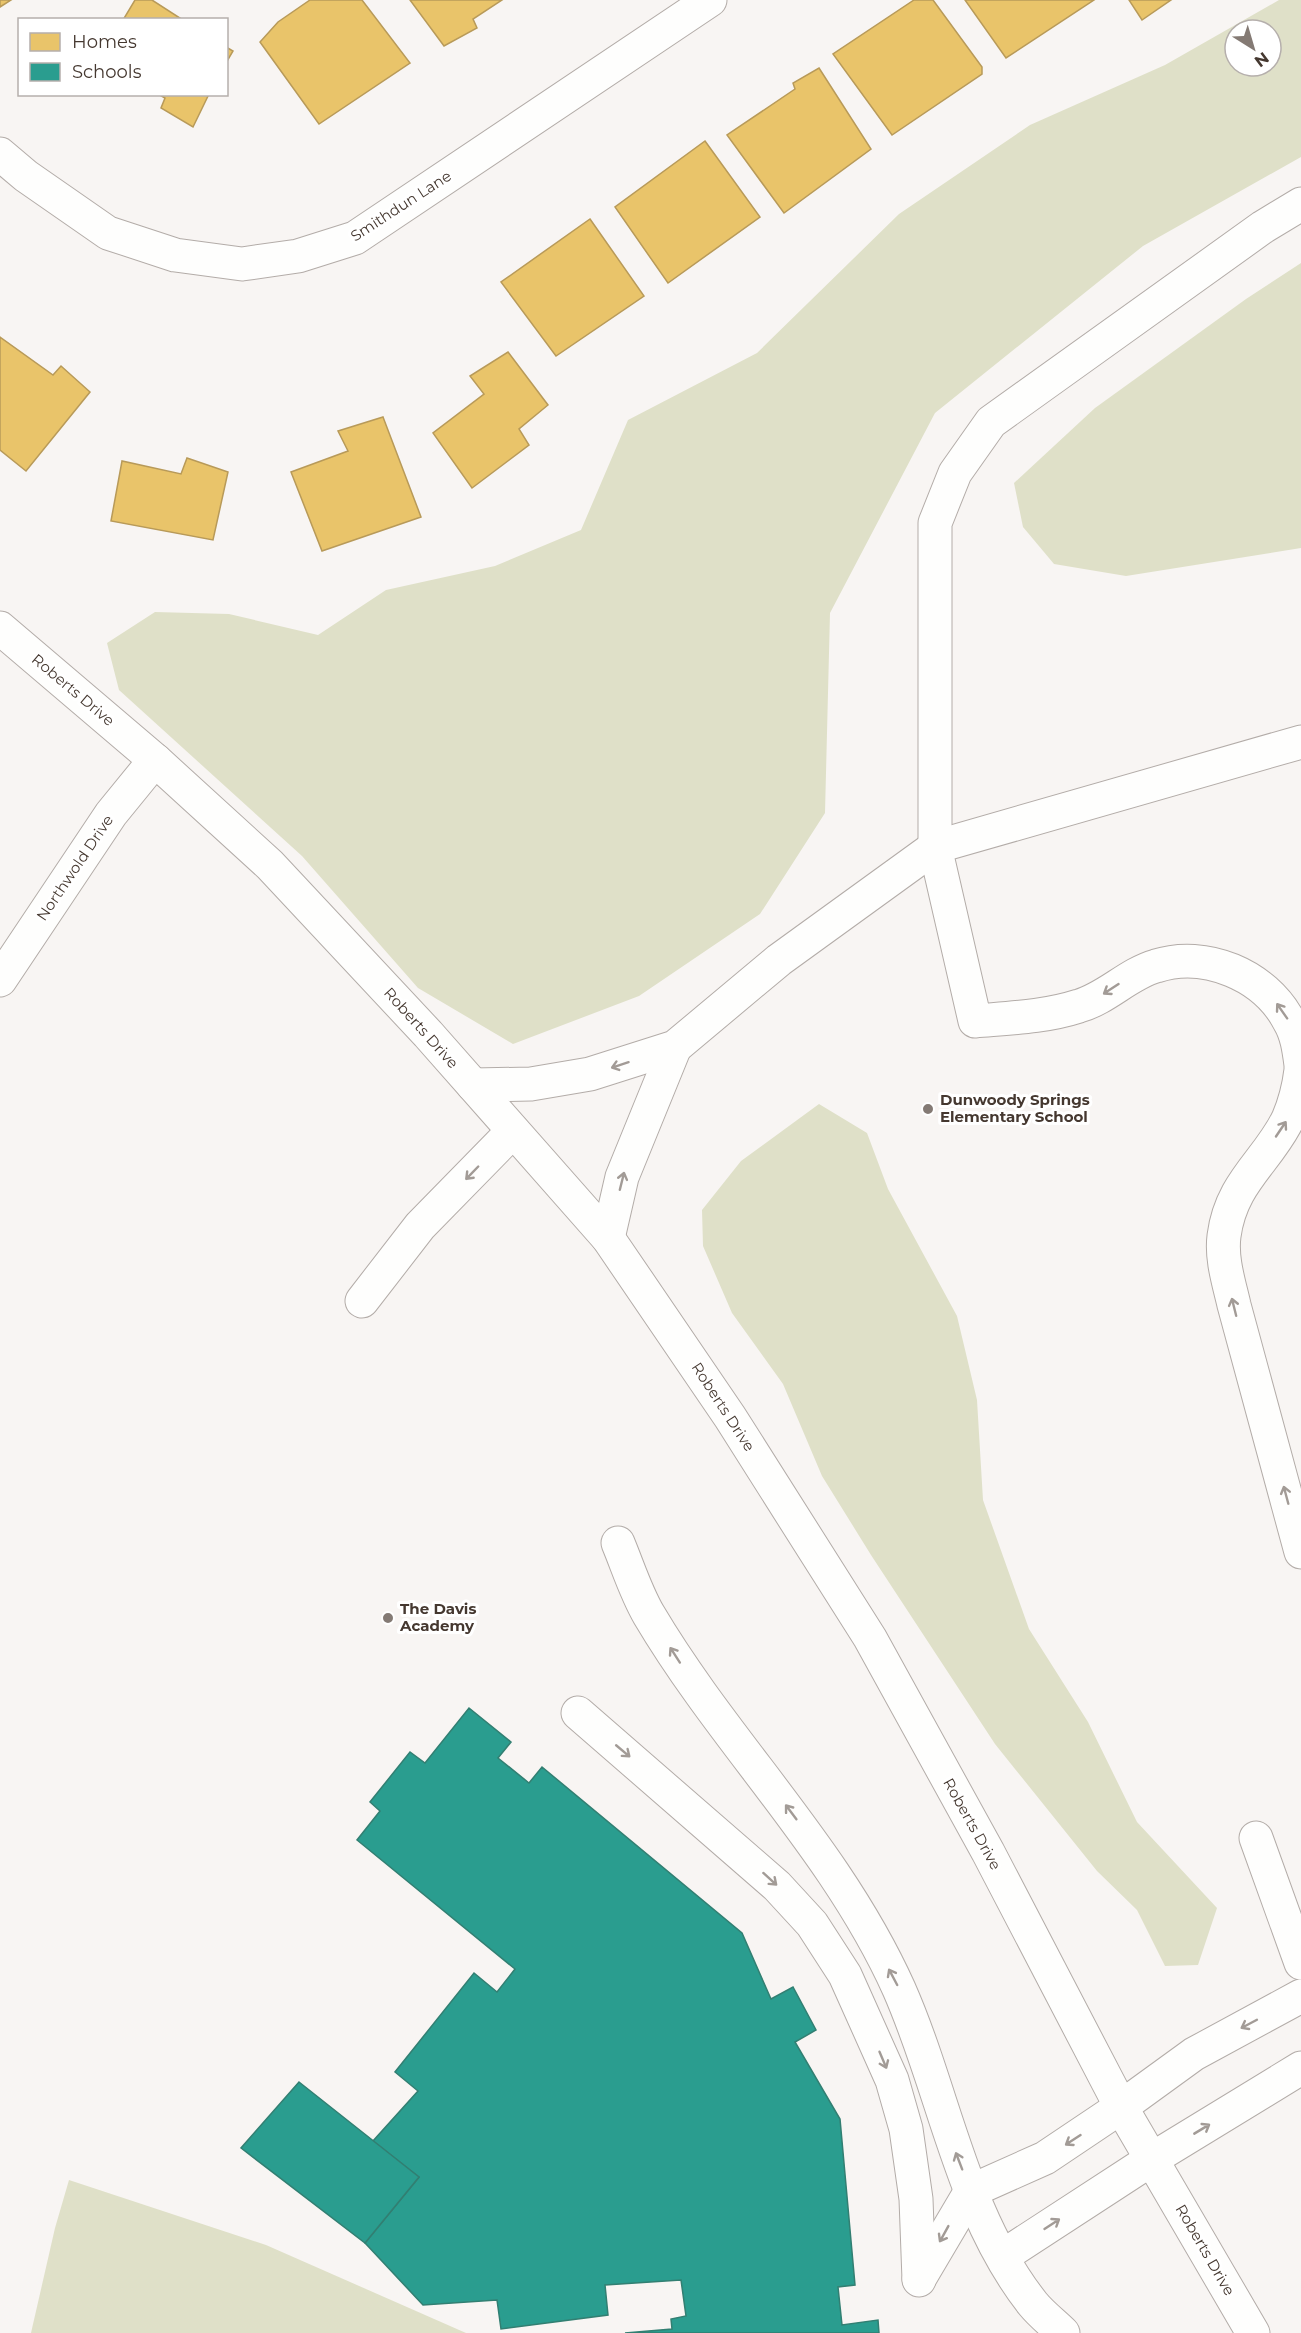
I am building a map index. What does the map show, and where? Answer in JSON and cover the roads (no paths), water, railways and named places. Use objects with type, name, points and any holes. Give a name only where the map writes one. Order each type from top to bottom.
[{"type":"street","name":"Smithdun Lane","points":[[0,154],[26,176],[108,233],[119,237],[175,255],[243,264],[298,256],[355,238],[710,0]]},
{"type":"street","points":[[1301,204],[1263,227],[991,422],[955,473],[935,524],[935,847],[975,1021],[1061,1012],[1083,1005],[1128,978],[1154,966],[1179,959],[1214,963],[1244,977],[1272,996],[1290,1021],[1298,1044],[1301,1065]]},
{"type":"street","name":"Roberts Drive","points":[[0,628],[155,760],[270,865],[473,1085],[608,1238],[730,1417],[870,1638],[988,1852],[1122,2108],[1253,2333]]},
{"type":"street","points":[[473,1085],[531,1084],[590,1074],[675,1047],[779,960],[935,847],[1301,742]]},
{"type":"street","name":"Northwold Drive","points":[[0,980],[111,814],[155,760]]},
{"type":"street","points":[[608,1238],[622,1177],[675,1047]]},
{"type":"street","points":[[1301,1070],[1287,1120],[1239,1187],[1224,1237],[1225,1265],[1234,1305],[1301,1552]]},
{"type":"street","points":[[362,1301],[420,1226],[513,1131]]},
{"type":"street","points":[[618,1543],[648,1613],[691,1678],[822,1853],[862,1920],[898,1988],[985,2227],[1034,2305],[1063,2333]]},
{"type":"street","points":[[578,1713],[777,1886],[812,1924],[845,1975],[892,2080],[906,2129],[916,2199],[919,2280],[971,2191],[1045,2158],[1122,2108],[1194,2054],[1301,1996]]},
{"type":"street","points":[[1256,1838],[1301,1963]]},
{"type":"street","points":[[1003,2256],[1152,2159],[1301,2068]]},
{"type":"place","name":"Dunwoody Springs Elementary School","points":[[928,1109]]},
{"type":"place","name":"The Davis Academy","points":[[388,1618]]}]
